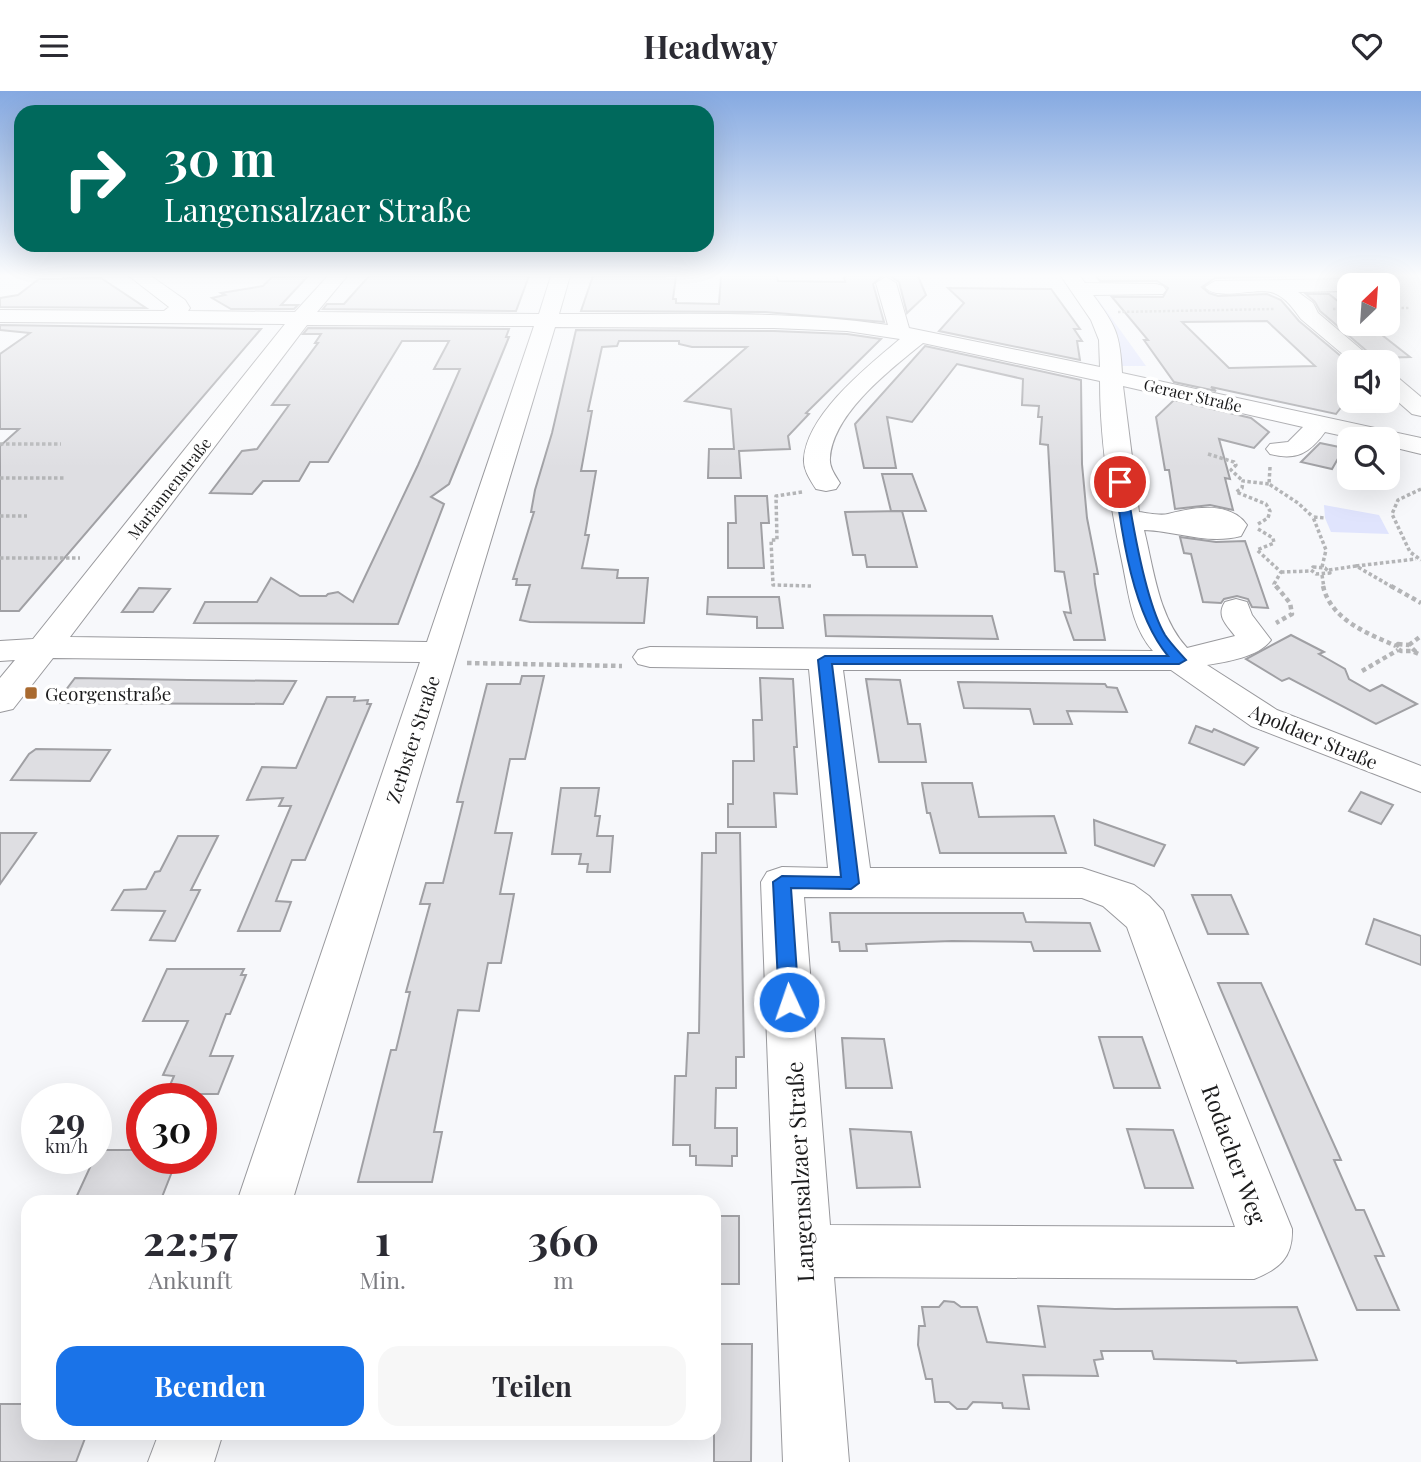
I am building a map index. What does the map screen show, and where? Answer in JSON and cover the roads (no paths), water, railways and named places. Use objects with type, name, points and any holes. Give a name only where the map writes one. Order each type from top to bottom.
[{"type":"street","name":"Mariannenstraße","points":[[0,701],[285,340]]},
{"type":"street","name":"Zerbster Straße","points":[[266,1195],[449,657],[541,340]]},
{"type":"street","points":[[827,483],[817,467],[817,455],[836,414],[902,340]]},
{"type":"street","name":"Geraer Straße","points":[[940,340],[1421,446]]},
{"type":"street","name":"Apoldaer Straße","points":[[1110,340],[1116,453],[1126,520],[1149,615],[1159,637],[1179,660],[1236,701],[1264,717],[1421,780]]},
{"type":"street","points":[[1400,391],[1421,409]]},
{"type":"street","points":[[1279,449],[1299,449],[1315,429]]},
{"type":"street","points":[[1126,520],[1182,523],[1184,527],[1197,530],[1222,532],[1238,525]]},
{"type":"street","points":[[641,662],[1179,660],[1207,657],[1254,641],[1236,609]]},
{"type":"street","points":[[0,651],[42,647],[449,657]]},
{"type":"street","points":[[825,660],[851,883]]},
{"type":"street","name":"Langensalzaer Straße","points":[[816,1462],[782,882],[851,883]]},
{"type":"street","name":"Rodacher Weg","points":[[803,1251],[1254,1252],[1264,1244],[1264,1229],[1254,1202],[1147,922],[1137,907],[1112,891],[1082,883],[851,883]]},
{"type":"street","points":[[181,1462],[189,1440]]},
{"type":"place","name":"Georgenstraße","points":[[31,693]]}]
